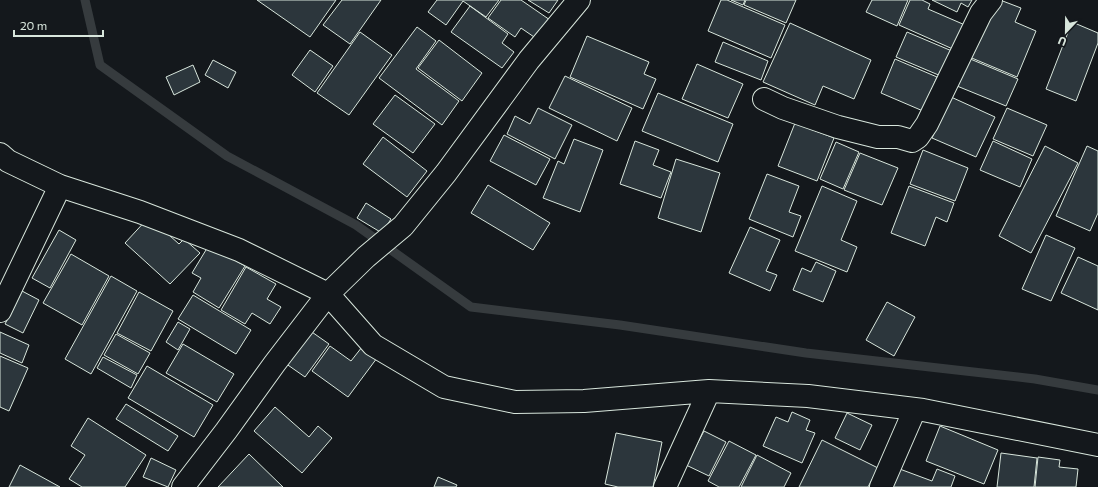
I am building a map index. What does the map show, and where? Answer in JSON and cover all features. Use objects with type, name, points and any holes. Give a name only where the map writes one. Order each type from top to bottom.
[{"type":"street","points":[[183,487],[328,294],[366,257],[403,226],[446,173],[529,60],[579,0]]},
{"type":"street","points":[[764,99],[783,108],[838,127],[878,137],[898,137],[912,140],[918,137],[927,124],[980,13],[991,0]]},
{"type":"street","points":[[0,154],[8,161],[60,186],[140,212],[239,250],[328,294],[373,345],[444,387],[516,402],[584,401],[709,391],[808,396],[915,409],[1098,445]]},
{"type":"street","points":[[0,311],[60,186]]},
{"type":"street","points":[[665,487],[709,391]]},
{"type":"street","points":[[881,487],[915,409]]},
{"type":"building","points":[[257,0],[336,0],[310,37]]},
{"type":"building","points":[[342,0],[381,0],[350,44],[323,25]]},
{"type":"building","points":[[437,0],[499,0],[486,17],[463,1],[446,25],[428,12]]},
{"type":"building","points":[[501,0],[521,0],[550,20],[537,39],[521,28],[515,37],[488,18]]},
{"type":"building","points":[[528,0],[558,0],[549,13]]},
{"type":"building","points":[[721,0],[727,0],[785,25],[771,58],[708,31]]},
{"type":"building","points":[[731,0],[745,0],[743,5]]},
{"type":"building","points":[[746,0],[796,0],[786,23],[744,5]]},
{"type":"building","points":[[872,0],[908,0],[897,26],[866,12]]},
{"type":"building","points":[[910,0],[922,0],[930,4],[928,9],[965,25],[955,50],[899,25]]},
{"type":"building","points":[[932,0],[972,0],[968,7],[961,3],[957,12]]},
{"type":"building","points":[[1000,0],[1021,8],[1015,22],[1036,31],[1017,77],[967,56]]},
{"type":"building","points":[[470,6],[508,34],[502,43],[514,52],[502,68],[451,32]]},
{"type":"building","points":[[1072,22],[1098,33],[1098,43],[1076,101],[1046,89]]},
{"type":"building","points":[[790,23],[871,60],[854,99],[823,86],[815,105],[763,82]]},
{"type":"building","points":[[417,27],[436,41],[416,69],[459,101],[442,125],[379,78]]},
{"type":"building","points":[[360,32],[392,55],[349,115],[317,93]]},
{"type":"building","points":[[907,32],[959,54],[948,79],[896,57]]},
{"type":"building","points":[[587,36],[649,62],[644,74],[656,79],[643,109],[570,77]]},
{"type":"building","points":[[439,40],[482,73],[462,101],[418,68]]},
{"type":"building","points":[[723,42],[768,61],[761,80],[715,62]]},
{"type":"building","points":[[310,50],[333,66],[315,92],[292,75]]},
{"type":"building","points":[[968,58],[1018,79],[1006,106],[957,86]]},
{"type":"building","points":[[895,59],[937,77],[923,111],[881,93]]},
{"type":"building","points":[[213,60],[236,72],[228,88],[205,75]]},
{"type":"building","points":[[697,64],[743,84],[728,118],[682,99]]},
{"type":"building","points":[[193,65],[200,82],[174,95],[166,77]]},
{"type":"building","points":[[565,76],[632,108],[617,141],[549,108]]},
{"type":"building","points":[[658,93],[733,124],[718,162],[642,131]]},
{"type":"building","points":[[395,95],[435,124],[413,153],[373,124]]},
{"type":"building","points":[[951,97],[995,117],[976,157],[932,138]]},
{"type":"building","points":[[538,108],[572,125],[555,159],[507,134],[515,116],[530,124]]},
{"type":"building","points":[[1007,108],[1047,125],[1033,156],[993,139]]},
{"type":"building","points":[[795,123],[834,138],[817,181],[778,166]]},
{"type":"building","points":[[504,135],[550,159],[536,185],[490,161]]},
{"type":"building","points":[[383,137],[427,171],[407,197],[363,164]]},
{"type":"building","points":[[574,139],[603,150],[580,212],[543,198],[558,161],[564,164]]},
{"type":"building","points":[[635,141],[659,150],[653,165],[671,172],[661,198],[620,184]]},
{"type":"building","points":[[993,141],[1032,159],[1020,187],[980,170]]},
{"type":"building","points":[[836,142],[859,152],[843,189],[820,179]]},
{"type":"building","points":[[1045,146],[1078,163],[1031,253],[999,236]]},
{"type":"building","points":[[1087,146],[1098,151],[1098,213],[1090,231],[1056,216]]},
{"type":"building","points":[[923,150],[968,168],[955,201],[910,184]]},
{"type":"building","points":[[860,153],[898,168],[882,205],[844,190]]},
{"type":"building","points":[[676,159],[720,173],[701,232],[658,218]]},
{"type":"building","points":[[767,174],[799,186],[789,212],[801,216],[793,237],[749,219]]},
{"type":"building","points":[[488,185],[550,223],[533,250],[471,213]]},
{"type":"building","points":[[822,186],[857,201],[841,240],[857,247],[847,272],[795,251]]},
{"type":"building","points":[[909,186],[954,203],[947,222],[936,217],[925,246],[891,233]]},
{"type":"building","points":[[366,203],[391,219],[382,233],[357,218]]},
{"type":"building","points":[[149,217],[179,244],[184,239],[200,253],[170,284],[125,243]]},
{"type":"building","points":[[750,227],[780,240],[766,271],[777,275],[770,291],[729,273]]},
{"type":"building","points":[[59,230],[76,240],[50,288],[32,278]]},
{"type":"building","points":[[1046,235],[1075,248],[1051,301],[1022,289]]},
{"type":"building","points":[[209,245],[245,266],[219,308],[193,292],[201,278],[192,273]]},
{"type":"building","points":[[71,254],[109,276],[82,325],[43,303]]},
{"type":"building","points":[[1078,257],[1098,266],[1098,310],[1061,293]]},
{"type":"building","points":[[816,262],[836,271],[823,302],[793,290],[802,268],[811,272]]},
{"type":"building","points":[[246,267],[276,284],[267,299],[281,307],[270,324],[252,313],[245,324],[221,310]]},
{"type":"building","points":[[111,276],[137,291],[91,374],[65,359]]},
{"type":"building","points":[[22,291],[39,300],[23,333],[5,324]]},
{"type":"building","points":[[139,292],[173,311],[151,351],[117,333]]},
{"type":"building","points":[[193,295],[251,330],[236,354],[178,319]]},
{"type":"building","points":[[887,302],[915,317],[894,356],[866,340]]},
{"type":"building","points":[[178,322],[190,329],[178,350],[166,342]]},
{"type":"building","points":[[309,330],[329,344],[305,377],[285,363]]},
{"type":"building","points":[[0,332],[29,345],[22,363],[0,353]]},
{"type":"building","points":[[116,334],[150,353],[138,374],[104,355]]},
{"type":"building","points":[[183,344],[234,374],[217,402],[166,373]]},
{"type":"building","points":[[330,346],[351,361],[362,347],[377,358],[348,397],[312,371]]},
{"type":"building","points":[[0,356],[28,368],[9,411],[0,407]]},
{"type":"building","points":[[103,357],[137,375],[131,388],[97,368]]},
{"type":"building","points":[[147,366],[213,405],[194,437],[128,398]]},
{"type":"building","points":[[126,404],[178,436],[168,451],[116,419]]},
{"type":"building","points":[[275,407],[309,437],[318,426],[332,438],[302,473],[254,431]]},
{"type":"building","points":[[792,412],[810,420],[806,430],[815,433],[802,463],[763,446],[776,417],[788,422]]},
{"type":"building","points":[[847,413],[872,425],[860,450],[835,438]]},
{"type":"building","points":[[88,418],[146,455],[125,487],[82,487],[69,479],[85,455],[71,446]]},
{"type":"building","points":[[940,426],[998,450],[984,484],[926,461]]},
{"type":"building","points":[[704,431],[726,442],[709,476],[686,465]]},
{"type":"building","points":[[616,433],[662,442],[653,487],[618,487],[605,484]]},
{"type":"building","points":[[822,440],[878,468],[868,487],[799,487]]},
{"type":"building","points":[[729,441],[756,455],[739,487],[719,487],[708,481]]},
{"type":"building","points":[[1001,453],[1037,458],[1034,487],[997,487]]},
{"type":"building","points":[[249,454],[283,487],[218,487]]},
{"type":"building","points":[[757,455],[791,473],[784,487],[741,487]]},
{"type":"building","points":[[1038,457],[1060,460],[1059,467],[1078,469],[1076,487],[1035,487]]},
{"type":"building","points":[[151,458],[176,470],[168,487],[143,477]]},
{"type":"building","points":[[20,465],[60,487],[9,487]]},
{"type":"building","points":[[897,468],[932,481],[937,469],[955,476],[951,487],[890,487]]},
{"type":"building","points":[[438,477],[457,485],[456,487],[434,487]]},
{"type":"waterway","points":[[85,0],[100,65],[227,156],[356,225],[471,307],[620,325],[806,353],[1035,379],[1098,390]]}]
